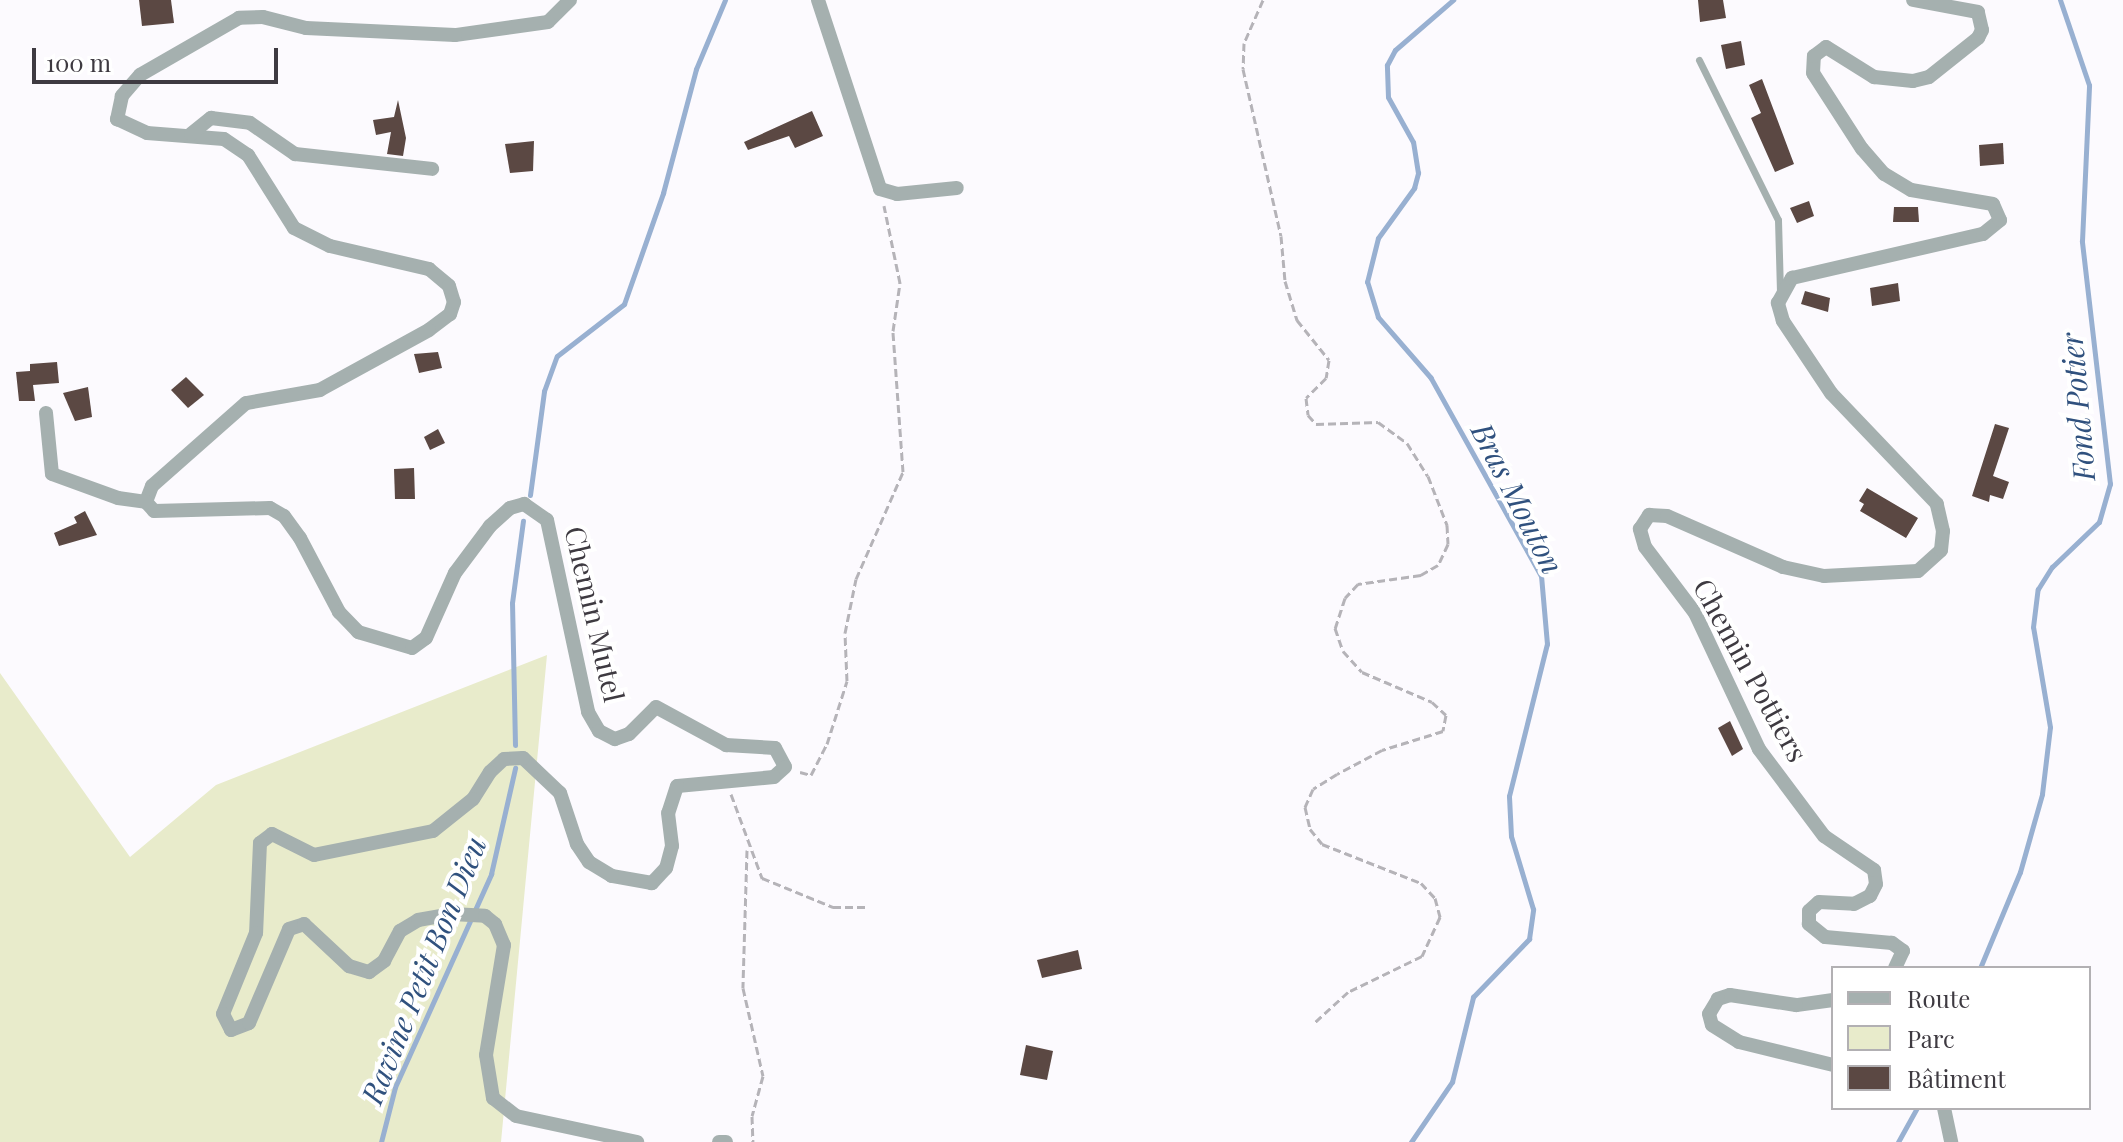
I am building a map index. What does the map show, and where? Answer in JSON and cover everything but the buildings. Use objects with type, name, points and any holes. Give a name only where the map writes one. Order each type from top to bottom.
[{"type":"street","points":[[46,413],[52,474],[118,498],[146,502],[152,486],[246,403],[333,384],[429,330],[450,314],[454,302],[449,286],[429,269],[311,239],[276,205],[248,155],[224,139],[124,126],[117,119],[122,96],[140,75],[239,18],[263,17],[306,28],[455,35],[548,22],[570,0]]},
{"type":"street","points":[[818,0],[880,189],[897,194],[957,188]]},
{"type":"street","points":[[1780,293],[1792,278],[1983,234],[2000,220],[1993,204],[1911,190],[1884,174],[1813,73],[1814,56],[1826,47],[1874,77],[1913,81],[1929,77],[1978,38],[1982,30],[1978,12],[1913,0]]},
{"type":"street","points":[[191,134],[211,118],[250,123],[295,154],[432,169]]},
{"type":"street","name":"Chemin Pottiers","points":[[1780,293],[1783,321],[1831,393],[1937,504],[1943,531],[1941,550],[1918,571],[1824,576],[1783,567],[1658,514],[1644,519],[1641,537],[1695,613],[1759,749],[1824,836],[1874,870],[1876,884],[1870,896],[1854,904],[1819,902],[1809,911],[1809,924],[1825,937],[1899,946],[1904,957],[1897,966]]},
{"type":"street","name":"Chemin Mutel","points":[[146,502],[154,511],[167,513],[270,508],[292,527],[339,612],[358,632],[412,648],[426,638],[455,573],[490,526],[510,508],[524,504],[547,520],[588,712],[599,731],[615,739],[629,734],[656,707],[726,745],[775,748],[785,767]]},
{"type":"street","points":[[637,1142],[516,1116],[493,1098],[486,1055],[504,945],[495,924],[485,916],[452,914],[418,920],[400,931],[384,961],[369,972],[349,966],[304,924],[289,929],[249,1023],[231,1030],[223,1014],[256,933],[260,843],[272,834],[314,855],[333,854],[363,842],[433,831],[473,799],[490,772],[504,759],[523,758],[560,793],[577,844],[589,862],[612,876],[652,883],[666,868],[672,846],[668,813],[677,786],[774,777],[785,767]]},
{"type":"street","points":[[1831,1000],[1796,1005],[1730,995],[1718,999],[1709,1014],[1712,1025],[1739,1042],[1831,1065]]},
{"type":"street","points":[[1944,1110],[1951,1142]]},
{"type":"street","points":[[719,1142],[726,1142]]},
{"type":"lane","points":[[1699,60],[1778,220],[1780,293]]},
{"type":"path","points":[[1263,0],[1244,43],[1243,69],[1281,236],[1285,281],[1297,320],[1329,360],[1326,378],[1313,385],[1306,398],[1308,415],[1316,424],[1378,422],[1407,443],[1428,476],[1448,534],[1438,565],[1421,575],[1358,584],[1345,598],[1335,628],[1343,651],[1362,672],[1432,702],[1446,715],[1443,731],[1382,750],[1337,774],[1313,789],[1305,807],[1310,829],[1322,844],[1421,883],[1435,898],[1440,917],[1422,956],[1348,992],[1314,1023]]},
{"type":"path","points":[[785,767],[811,775],[827,744],[847,681],[845,633],[856,579],[903,472],[893,331],[900,283],[880,189]]},
{"type":"path","points":[[728,783],[747,850],[762,878],[792,894],[833,907],[868,907]]},
{"type":"path","points":[[747,850],[743,988],[763,1076],[752,1116],[753,1142]]},
{"type":"green space","points":[[547,655],[501,1142],[0,1142],[0,673],[130,857],[216,785]]},
{"type":"waterway","name":"Ravine Petit Bon Dieu","points":[[530,495],[544,391],[557,356],[624,304],[663,193],[696,69],[725,0]]},
{"type":"waterway","name":"Bras Mouton","points":[[1411,1142],[1452,1082],[1473,997],[1529,939],[1533,909],[1511,836],[1509,796],[1547,644],[1541,576],[1431,378],[1378,317],[1367,282],[1378,238],[1414,188],[1418,173],[1413,142],[1388,97],[1387,65],[1395,50],[1453,0]]},
{"type":"waterway","name":"Fond Potier","points":[[1981,966],[2020,872],[2042,794],[2050,727],[2033,627],[2038,589],[2052,567],[2099,522],[2110,484],[2082,241],[2089,85],[2060,0]]},
{"type":"waterway","name":"Ravine Petit Bon Dieu","points":[[515,745],[512,603],[523,521]]},
{"type":"waterway","name":"Ravine Petit Bon Dieu","points":[[381,1142],[395,1087],[491,874],[515,768]]},
{"type":"waterway","name":"Fond Potier","points":[[1898,1142],[1916,1110]]}]
